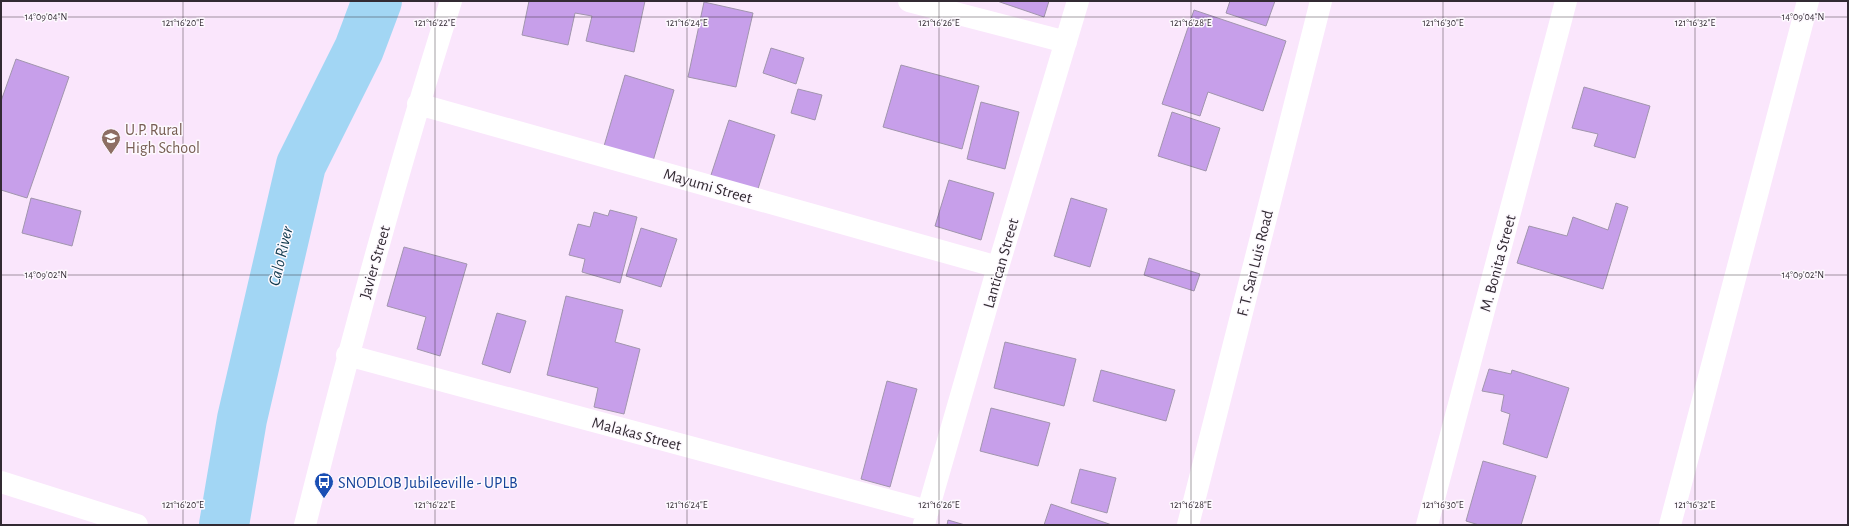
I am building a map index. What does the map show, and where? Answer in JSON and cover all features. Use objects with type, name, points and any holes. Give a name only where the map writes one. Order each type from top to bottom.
[{"type":"street","name":"Javier Street","points":[[305,525],[347,355],[418,104],[451,1]]},
{"type":"street","points":[[909,1],[1066,42]]},
{"type":"street","name":"Lantican Street","points":[[926,518],[998,267],[1078,1]]},
{"type":"street","name":"F. T. San Luis Road","points":[[1188,525],[1321,1]]},
{"type":"street","name":"M. Bonita Street","points":[[1427,525],[1566,1]]},
{"type":"street","points":[[1670,525],[1808,1]]},
{"type":"street","name":"Mayumi Street","points":[[418,104],[998,267]]},
{"type":"street","name":"Malakas Street","points":[[347,355],[926,518]]},
{"type":"street","points":[[1,482],[137,525]]},
{"type":"building","points":[[529,1],[645,1],[634,52],[586,41],[592,16],[575,13],[568,45],[522,35]]},
{"type":"building","points":[[997,1],[1049,1],[1044,17]]},
{"type":"building","points":[[1230,1],[1275,1],[1266,26],[1226,13]]},
{"type":"building","points":[[704,2],[753,13],[736,87],[688,77]]},
{"type":"building","points":[[1194,10],[1286,41],[1263,111],[1208,92],[1200,116],[1162,104]]},
{"type":"building","points":[[771,48],[804,58],[796,84],[763,73]]},
{"type":"building","points":[[16,59],[69,77],[27,198],[1,190],[1,101]]},
{"type":"building","points":[[901,65],[979,86],[962,149],[883,127]]},
{"type":"building","points":[[625,75],[674,90],[653,161],[604,146]]},
{"type":"building","points":[[1584,87],[1650,106],[1635,158],[1594,146],[1598,134],[1572,128]]},
{"type":"building","points":[[798,89],[822,95],[815,120],[791,113]]},
{"type":"building","points":[[981,102],[1019,112],[1005,169],[967,159]]},
{"type":"building","points":[[1172,112],[1220,128],[1206,171],[1158,156]]},
{"type":"building","points":[[729,120],[775,135],[757,192],[710,178]]},
{"type":"building","points":[[949,180],[994,193],[981,240],[935,226]]},
{"type":"building","points":[[31,198],[81,211],[72,246],[22,233]]},
{"type":"building","points":[[1071,198],[1107,209],[1090,267],[1054,256]]},
{"type":"building","points":[[1616,203],[1628,207],[1603,289],[1517,263],[1529,226],[1567,236],[1573,217],[1608,230]]},
{"type":"building","points":[[610,210],[637,217],[620,283],[582,272],[585,259],[569,255],[578,224],[590,227],[594,212],[608,216]]},
{"type":"building","points":[[641,228],[677,239],[661,287],[626,276]]},
{"type":"building","points":[[404,247],[467,264],[440,356],[417,349],[426,317],[387,306]]},
{"type":"building","points":[[1149,258],[1200,274],[1194,291],[1144,275]]},
{"type":"building","points":[[566,296],[623,310],[615,342],[640,349],[624,414],[594,407],[598,388],[547,375]]},
{"type":"building","points":[[497,313],[526,321],[510,373],[482,364]]},
{"type":"building","points":[[1005,342],[1076,359],[1064,406],[994,388]]},
{"type":"building","points":[[1489,369],[1511,374],[1512,370],[1569,388],[1547,458],[1503,444],[1510,414],[1501,411],[1504,395],[1482,391]]},
{"type":"building","points":[[1101,370],[1175,390],[1166,421],[1093,401]]},
{"type":"building","points":[[887,381],[917,389],[890,487],[861,479]]},
{"type":"building","points":[[991,408],[1050,423],[1038,466],[980,451]]},
{"type":"building","points":[[1483,461],[1536,476],[1521,525],[1479,525],[1466,521]]},
{"type":"building","points":[[1080,469],[1116,478],[1107,513],[1071,503]]},
{"type":"building","points":[[1051,504],[1112,525],[1044,525]]},
{"type":"building","points":[[948,520],[965,525],[947,525]]},
{"type":"waterway","name":"Calo River","points":[[224,525],[242,419],[301,165],[359,49],[377,1]]},
{"type":"place","name":"U.P. Rural High School","points":[[111,155]]},
{"type":"place","name":"SNODLOB Jubileeville - UPLB","points":[[324,499]]}]
